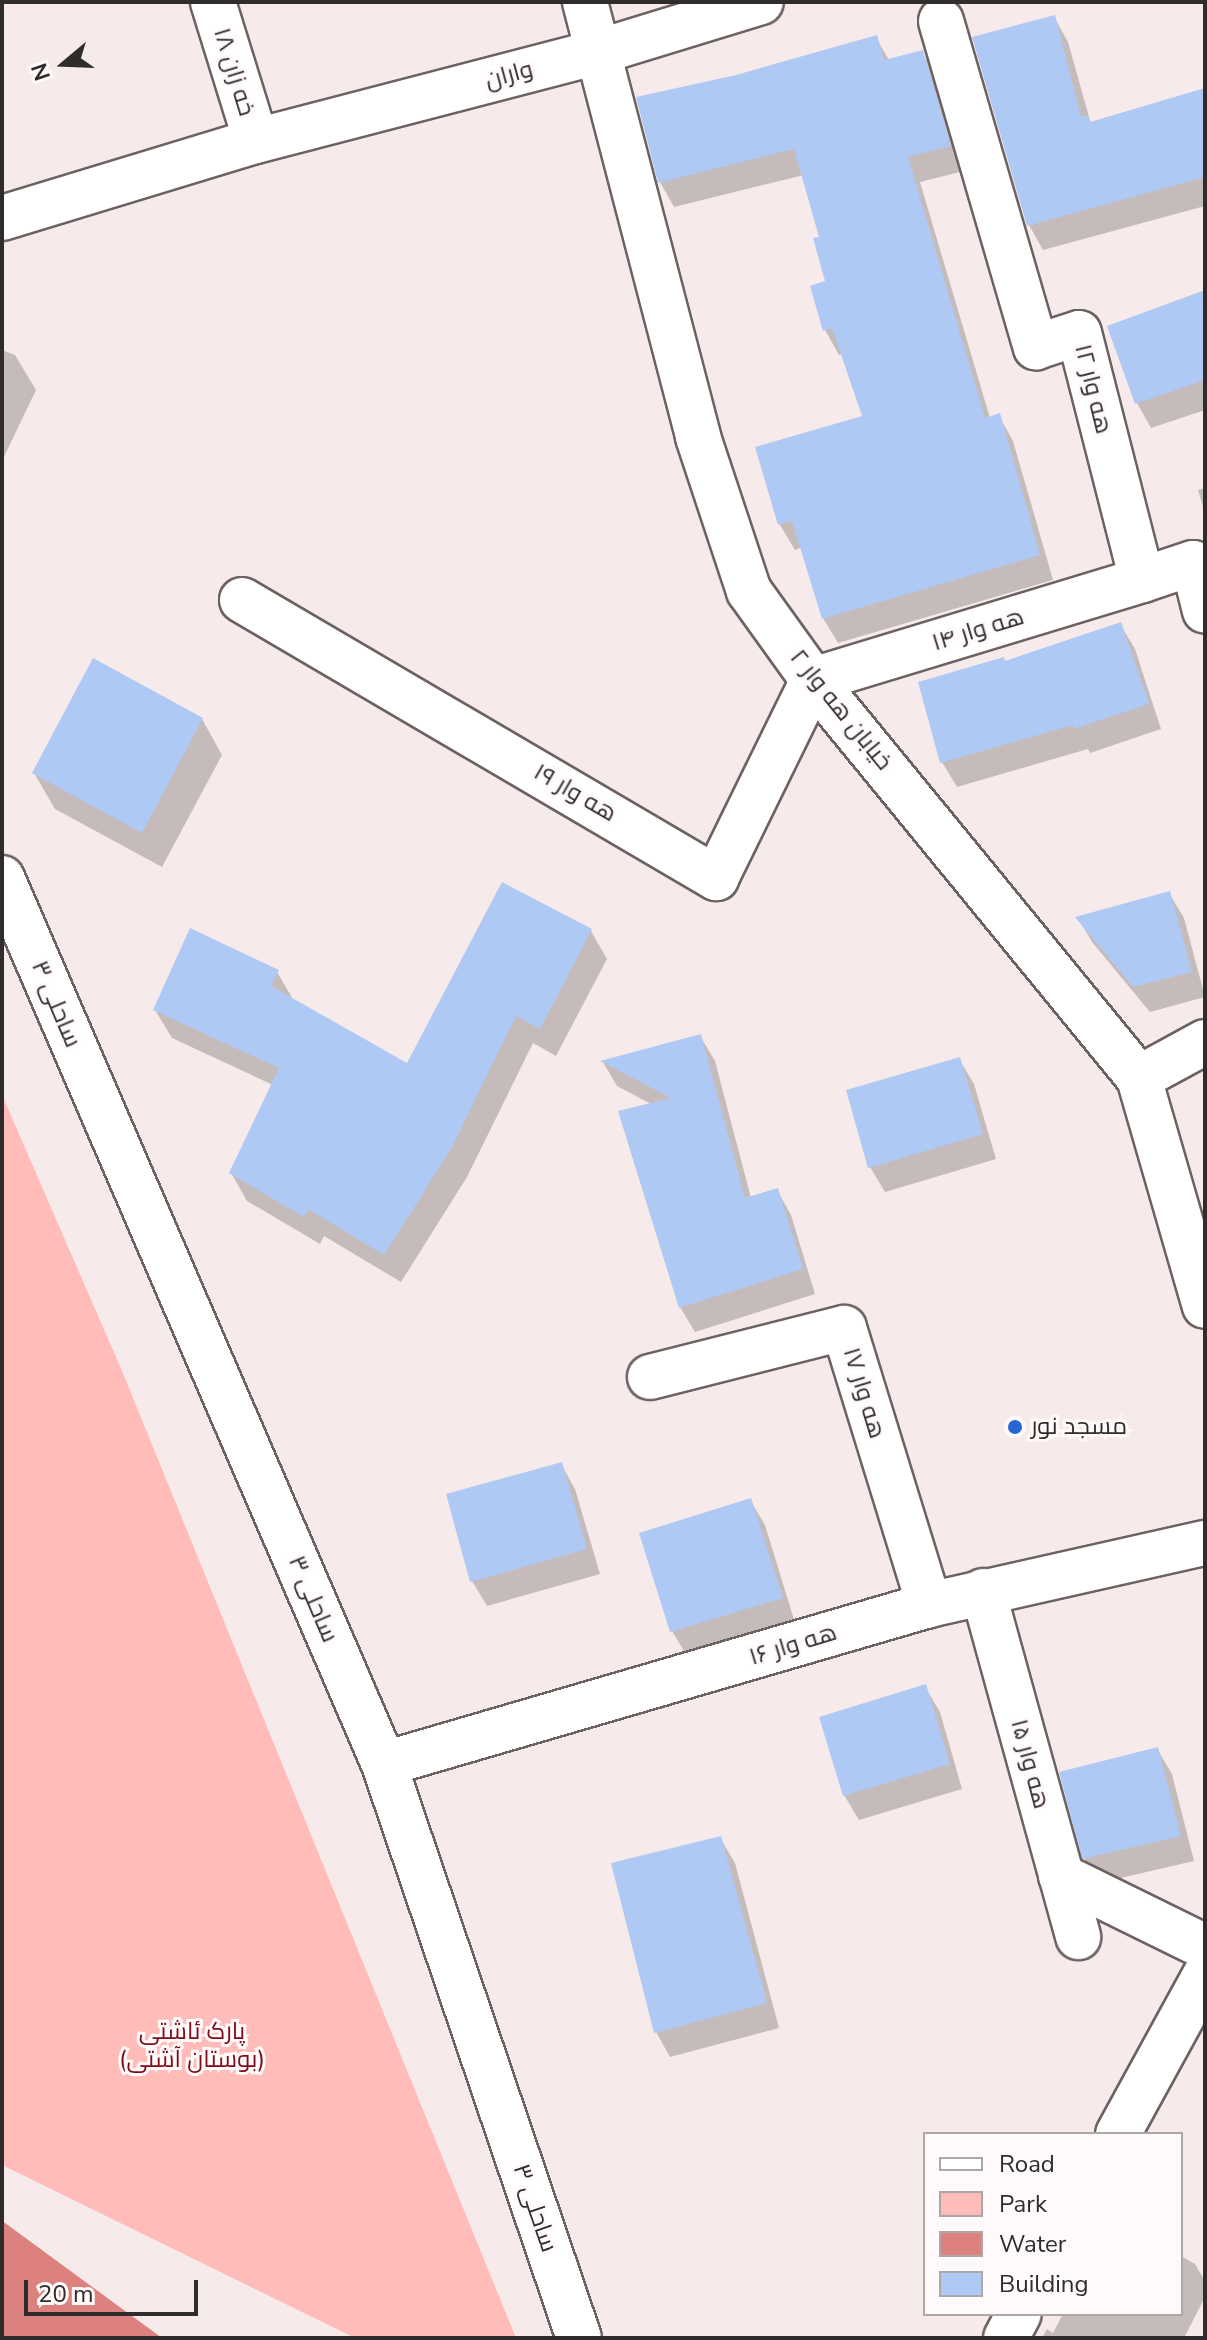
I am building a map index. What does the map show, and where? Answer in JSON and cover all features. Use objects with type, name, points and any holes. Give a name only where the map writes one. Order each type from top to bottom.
[{"type":"street","name":"خه زان ۱۸","points":[[213,2],[256,141]]},
{"type":"street","name":"خیابان هه وار ۲","points":[[585,2],[601,51],[698,437],[749,591],[813,680],[1139,1078],[1205,1306]]},
{"type":"street","name":"واران","points":[[2,218],[256,141],[601,51],[761,2]]},
{"type":"street","name":"هه وار ۱۲","points":[[941,21],[1036,347],[1079,333],[1142,580]]},
{"type":"street","points":[[1142,580],[1193,563],[1205,611]]},
{"type":"street","name":"هه وار ۱۴","points":[[813,680],[1142,580]]},
{"type":"street","name":"هه وار ۱۹","points":[[242,600],[716,878],[813,680]]},
{"type":"street","name":"ساحلی ۳","points":[[2,878],[384,1764],[579,2338]]},
{"type":"street","points":[[1139,1078],[1205,1042]]},
{"type":"street","name":"هه وار ۱۷","points":[[650,1377],[844,1328],[929,1605]]},
{"type":"street","name":"هه وار ۱۶","points":[[384,1764],[929,1605],[1205,1543]]},
{"type":"street","name":"هه وار ۱۵","points":[[983,1591],[1078,1937]]},
{"type":"street","points":[[1061,1876],[1205,1947]]},
{"type":"street","points":[[1119,2132],[1205,1975]]},
{"type":"street","points":[[1006,2338],[1018,2316]]},
{"type":"green space","name":"پارک ئاشتی (بوستان آشتی)","points":[[2,1095],[122,1371],[516,2338],[355,2338],[2,2165]]},
{"type":"water","points":[[2,2221],[5,2223],[162,2338],[2,2338]]},
{"type":"building","points":[[1055,15],[1081,117],[1088,115],[1090,122],[1205,88],[1205,177],[1027,226],[972,37]]},
{"type":"building","points":[[877,35],[884,60],[923,50],[951,146],[908,157],[985,418],[1000,413],[1040,555],[822,619],[792,521],[778,525],[755,447],[862,416],[832,328],[823,331],[810,286],[825,281],[813,238],[819,237],[794,149],[658,183],[636,97],[736,75]]},
{"type":"building","points":[[1205,290],[1205,380],[1135,404],[1107,326]]},
{"type":"building","points":[[1121,622],[1149,704],[1074,729],[1073,725],[940,763],[918,682],[1004,657],[1005,661]]},
{"type":"building","points":[[93,658],[203,718],[142,833],[32,773]]},
{"type":"building","points":[[502,882],[592,929],[540,1029],[516,1016],[452,1147],[384,1255],[308,1209],[304,1217],[229,1173],[279,1068],[153,1010],[190,928],[279,970],[271,986],[407,1063]]},
{"type":"building","points":[[1170,891],[1192,972],[1133,987],[1075,917]]},
{"type":"building","points":[[701,1034],[745,1198],[778,1188],[803,1269],[679,1308],[618,1111],[671,1098],[600,1061]]},
{"type":"building","points":[[960,1057],[983,1134],[868,1168],[846,1090]]},
{"type":"building","points":[[562,1462],[587,1549],[470,1582],[446,1494]]},
{"type":"building","points":[[751,1498],[783,1598],[670,1632],[639,1533]]},
{"type":"building","points":[[926,1684],[950,1764],[843,1796],[819,1717]]},
{"type":"building","points":[[1158,1747],[1181,1836],[1082,1859],[1059,1772]]},
{"type":"building","points":[[721,1836],[767,2003],[654,2033],[611,1863]]},
{"type":"place","name":"مسجد نور","points":[[1015,1427]]}]
